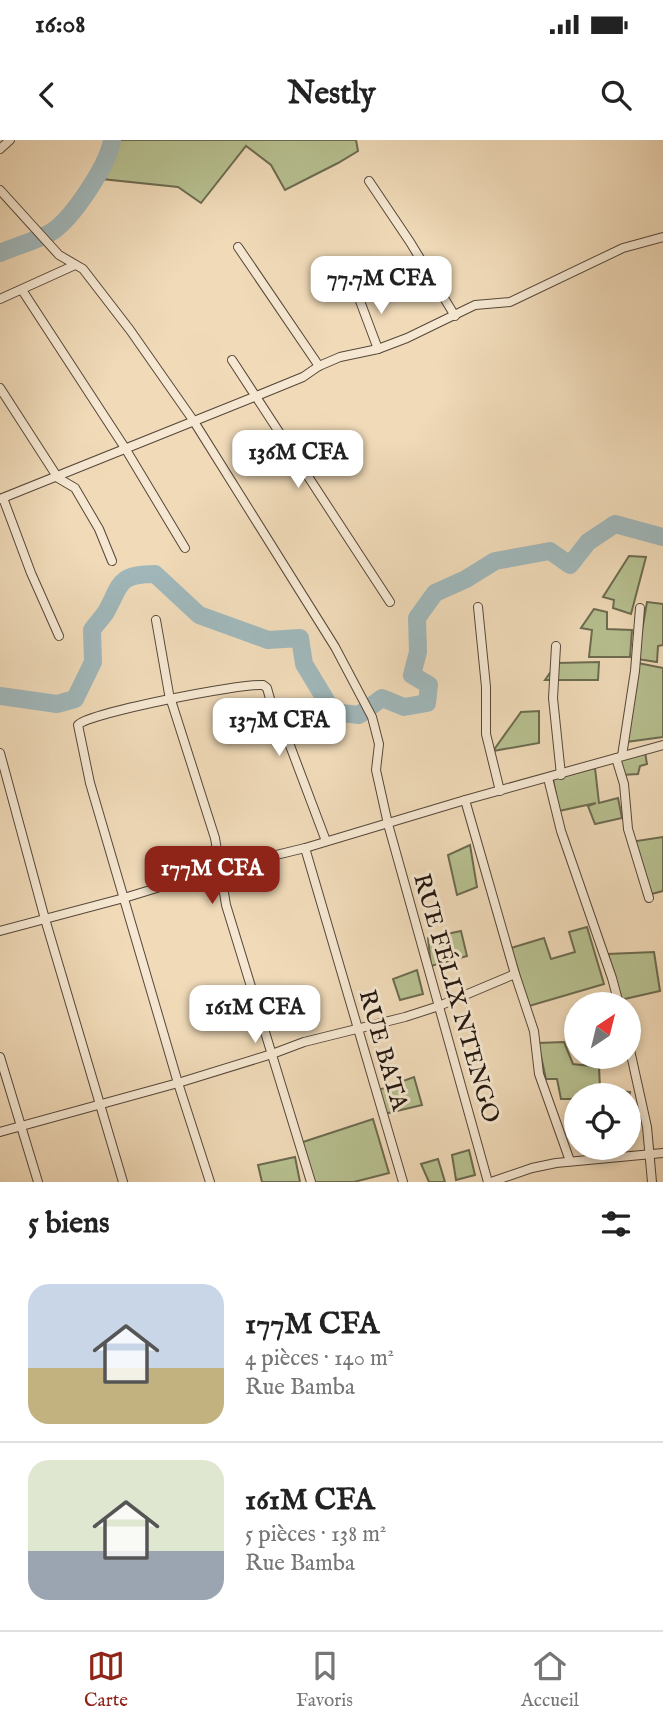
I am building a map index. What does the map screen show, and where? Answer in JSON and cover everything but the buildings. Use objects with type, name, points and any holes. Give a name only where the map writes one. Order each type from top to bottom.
[{"type":"street","points":[[0,149],[10,140]]},
{"type":"street","points":[[369,181],[455,316]]},
{"type":"street","name":"RUE FÉLIX NTENGO","points":[[0,190],[59,255],[89,276],[131,330],[193,420],[335,647],[368,705],[379,744],[376,770],[388,824],[490,1182]]},
{"type":"street","points":[[59,636],[1,499],[303,377],[340,357],[378,349],[475,305],[510,302],[623,248],[663,237]]},
{"type":"street","points":[[238,247],[319,366]]},
{"type":"street","points":[[0,299],[75,265]]},
{"type":"street","points":[[22,290],[125,448],[185,548]]},
{"type":"street","points":[[357,293],[378,349]]},
{"type":"street","points":[[232,360],[390,602]]},
{"type":"street","points":[[0,388],[58,478],[75,488],[99,529],[112,561]]},
{"type":"street","points":[[478,607],[486,687],[486,734],[500,791]]},
{"type":"street","points":[[640,608],[635,671],[619,757],[628,829],[649,898]]},
{"type":"street","points":[[156,620],[171,699],[215,838],[226,905],[311,1182]]},
{"type":"street","points":[[556,646],[553,698],[561,775]]},
{"type":"street","points":[[210,1182],[178,1083],[90,783],[78,725],[83,720],[102,714],[171,699],[257,684],[265,687],[277,724],[286,735],[326,841]]},
{"type":"street","points":[[0,931],[219,869],[305,848],[663,745]]},
{"type":"street","points":[[0,753],[123,1182]]},
{"type":"street","points":[[548,778],[561,831],[615,992]]},
{"type":"street","points":[[465,800],[534,1031],[539,1074],[570,1161]]},
{"type":"street","name":"RUE BATA","points":[[305,848],[402,1182]]},
{"type":"street","points":[[0,1132],[178,1083],[272,1055],[304,1042],[439,1006],[515,974]]},
{"type":"street","points":[[0,1057],[38,1182]]},
{"type":"street","points":[[635,1069],[652,1182]]},
{"type":"street","points":[[490,1182],[542,1165],[663,1153]]},
{"type":"green space","points":[[106,140],[356,140],[358,151],[285,190],[271,165],[246,146],[201,203],[178,187],[102,179]]},
{"type":"green space","points":[[629,556],[646,557],[631,614],[613,608],[614,600],[603,597]]},
{"type":"green space","points":[[647,602],[663,604],[663,645],[658,646],[657,662],[637,659]]},
{"type":"green space","points":[[594,609],[607,612],[607,629],[632,630],[630,657],[589,657],[592,630],[581,628]]},
{"type":"green space","points":[[599,662],[598,680],[545,680],[557,663]]},
{"type":"green space","points":[[638,663],[663,668],[663,737],[626,742]]},
{"type":"green space","points":[[539,711],[539,743],[493,751],[521,712]]},
{"type":"green space","points":[[645,752],[647,764],[640,766],[638,774],[622,775],[620,758]]},
{"type":"green space","points":[[595,768],[599,803],[618,798],[622,818],[595,824],[588,806],[596,803],[559,811],[553,779]]},
{"type":"green space","points":[[663,837],[663,891],[648,895],[630,842]]},
{"type":"green space","points":[[470,845],[477,887],[457,895],[448,855]]},
{"type":"green space","points":[[587,927],[604,984],[577,992],[564,992],[564,996],[529,1006],[511,948],[544,938],[551,959],[575,952],[569,932]]},
{"type":"green space","points":[[461,931],[467,956],[431,966],[428,938]]},
{"type":"green space","points":[[654,952],[660,991],[641,995],[641,992],[618,992],[608,954]]},
{"type":"green space","points":[[417,970],[423,994],[400,1000],[393,979]]},
{"type":"green space","points":[[564,1042],[564,1069],[599,1069],[600,1083],[564,1083],[564,1099],[561,1099],[557,1079],[546,1079],[538,1043]]},
{"type":"green space","points":[[414,1077],[422,1105],[380,1115],[373,1092]]},
{"type":"green space","points":[[373,1119],[389,1173],[354,1182],[309,1182],[297,1144]]},
{"type":"green space","points":[[469,1150],[475,1175],[456,1180],[452,1155]]},
{"type":"green space","points":[[295,1157],[300,1182],[262,1182],[258,1165]]},
{"type":"green space","points":[[438,1159],[445,1182],[429,1182],[421,1164]]},
{"type":"waterway","points":[[0,253],[44,236],[59,226],[96,177],[112,140]]},
{"type":"waterway","points":[[0,696],[57,704],[75,699],[93,662],[92,630],[106,612],[118,588],[133,576],[155,574],[199,615],[268,640],[300,638],[304,664],[333,712],[359,715],[382,698],[404,707],[427,703],[429,685],[412,675],[418,652],[417,618],[435,593],[466,579],[495,561],[550,551],[570,565],[588,542],[615,524],[663,537]]}]
